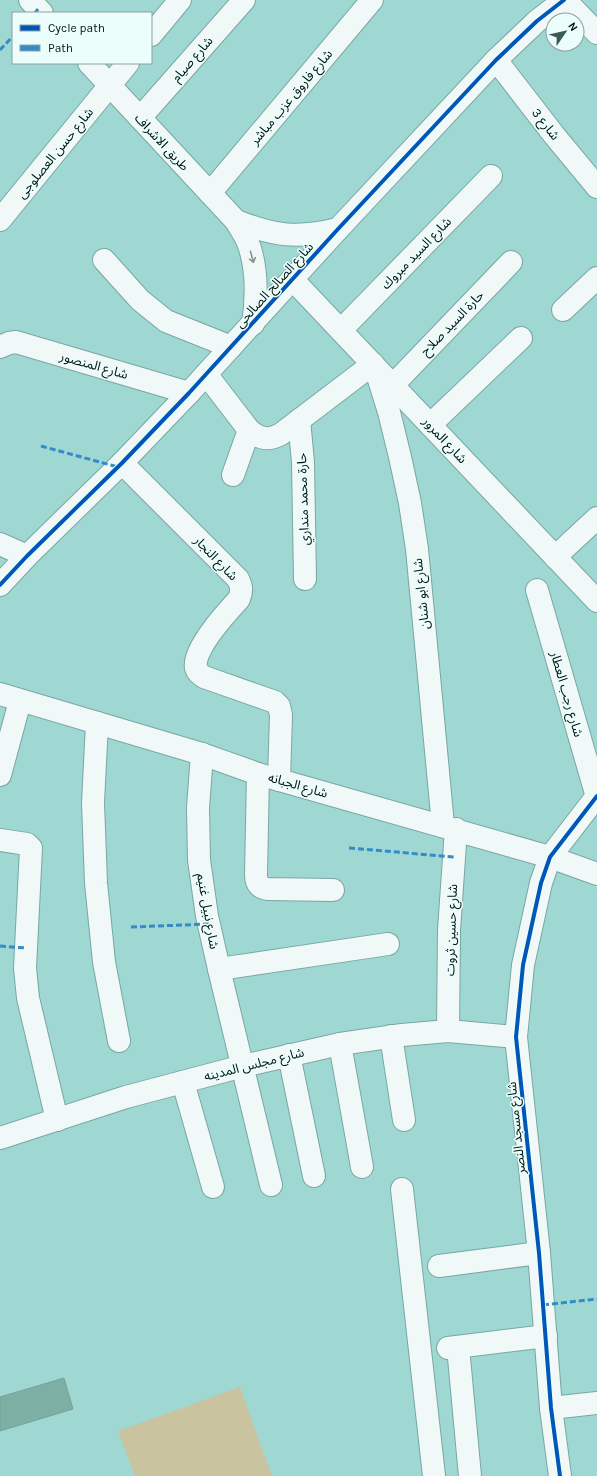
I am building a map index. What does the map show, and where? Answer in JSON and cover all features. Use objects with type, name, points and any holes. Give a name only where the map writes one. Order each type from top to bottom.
[{"type":"street","points":[[30,0],[41,12]]},
{"type":"street","points":[[152,35],[180,0]]},
{"type":"street","name":"شارع صيام","points":[[140,118],[244,0]]},
{"type":"street","name":"شارع فاروق عزب مباشر","points":[[210,193],[372,0]]},
{"type":"street","points":[[565,0],[597,33]]},
{"type":"street","name":"شارع الصالح الصالحى","points":[[0,585],[189,393],[338,229],[496,60],[537,21],[565,0]]},
{"type":"street","name":"شارع 3","points":[[496,60],[554,136],[597,187]]},
{"type":"street","name":"طريق الاشراف","points":[[90,64],[236,221],[247,240],[253,261],[256,282],[253,324]]},
{"type":"street","name":"شارع حسن العصلوجى","points":[[0,220],[127,64]]},
{"type":"street","name":"شارع السيد مبروك","points":[[341,330],[491,176]]},
{"type":"street","name":"طريق الاشراف","points":[[236,221],[257,229],[277,234],[298,236],[318,234],[338,229]]},
{"type":"street","points":[[104,260],[140,300],[166,320],[232,347]]},
{"type":"street","name":"حارة السيد صلاح","points":[[393,385],[511,262]]},
{"type":"street","points":[[563,310],[597,278]]},
{"type":"street","name":"شارع المرور","points":[[293,280],[597,601]]},
{"type":"street","points":[[430,425],[521,338]]},
{"type":"street","name":"شارع المنصور","points":[[0,347],[9,342],[16,342],[189,393]]},
{"type":"street","points":[[206,374],[249,430],[256,436],[264,439],[273,438],[281,434],[374,365]]},
{"type":"street","name":"شارع ابو شنان","points":[[374,365],[389,412],[410,503],[417,549],[450,827]]},
{"type":"street","name":"حارة محمد منداري","points":[[299,420],[303,462],[305,579]]},
{"type":"street","points":[[233,475],[249,430]]},
{"type":"street","name":"شارع النجار","points":[[122,462],[238,579],[241,585],[241,592],[238,599],[206,638],[196,663],[196,668],[199,674],[204,677],[275,702],[279,706],[281,715],[279,780]]},
{"type":"street","points":[[556,557],[597,518]]},
{"type":"street","points":[[0,544],[27,556]]},
{"type":"street","name":"شارع رجب العطار","points":[[537,590],[597,797]]},
{"type":"street","name":"شارع الجبانه","points":[[0,694],[202,754],[258,774],[450,827],[550,857],[597,874]]},
{"type":"street","points":[[0,775],[20,701]]},
{"type":"street","points":[[97,723],[93,803],[96,883],[104,962],[119,1041]]},
{"type":"street","name":"شارع نبيل غنيم","points":[[202,754],[198,808],[199,860],[207,916],[271,1185]]},
{"type":"street","points":[[258,774],[256,880],[258,885],[268,889],[333,890]]},
{"type":"street","name":"شارع مسجد النصر","points":[[560,1476],[551,1408],[539,1253],[516,1037],[523,965],[541,883],[550,857],[597,797]]},
{"type":"street","name":"شارع حسين ثروت","points":[[448,1031],[450,827]]},
{"type":"street","points":[[0,840],[27,844],[31,848],[25,968],[28,998],[57,1120]]},
{"type":"street","points":[[219,969],[388,944]]},
{"type":"street","name":"شارع مجلس المدينه","points":[[0,1138],[126,1097],[243,1066],[340,1044],[392,1036],[448,1031],[516,1037]]},
{"type":"street","points":[[392,1036],[404,1120]]},
{"type":"street","points":[[340,1044],[362,1167]]},
{"type":"street","points":[[289,1055],[314,1176]]},
{"type":"street","points":[[183,1082],[212,1187]]},
{"type":"street","points":[[402,1189],[434,1476]]},
{"type":"street","points":[[439,1266],[539,1253]]},
{"type":"street","points":[[470,1476],[453,1347],[546,1336]]},
{"type":"street","points":[[551,1408],[597,1403]]},
{"type":"shaded area","points":[[240,1387],[272,1476],[135,1476],[118,1431]]},
{"type":"building","points":[[64,1378],[73,1409],[0,1431],[0,1397]]},
{"type":"marked path","points":[[0,50],[12,37]]},
{"type":"marked path","points":[[41,446],[118,467]]},
{"type":"marked path","points":[[349,848],[454,857]]},
{"type":"marked path","points":[[131,927],[209,924]]},
{"type":"marked path","points":[[0,946],[26,948]]},
{"type":"marked path","points":[[543,1305],[597,1299]]},
{"type":"cycle path","points":[[0,585],[27,556],[122,463],[189,393],[338,229],[496,60],[537,21],[564,0]]},
{"type":"cycle path","points":[[560,1476],[551,1408],[539,1253],[516,1037],[523,965],[541,883],[550,857],[597,796]]}]
